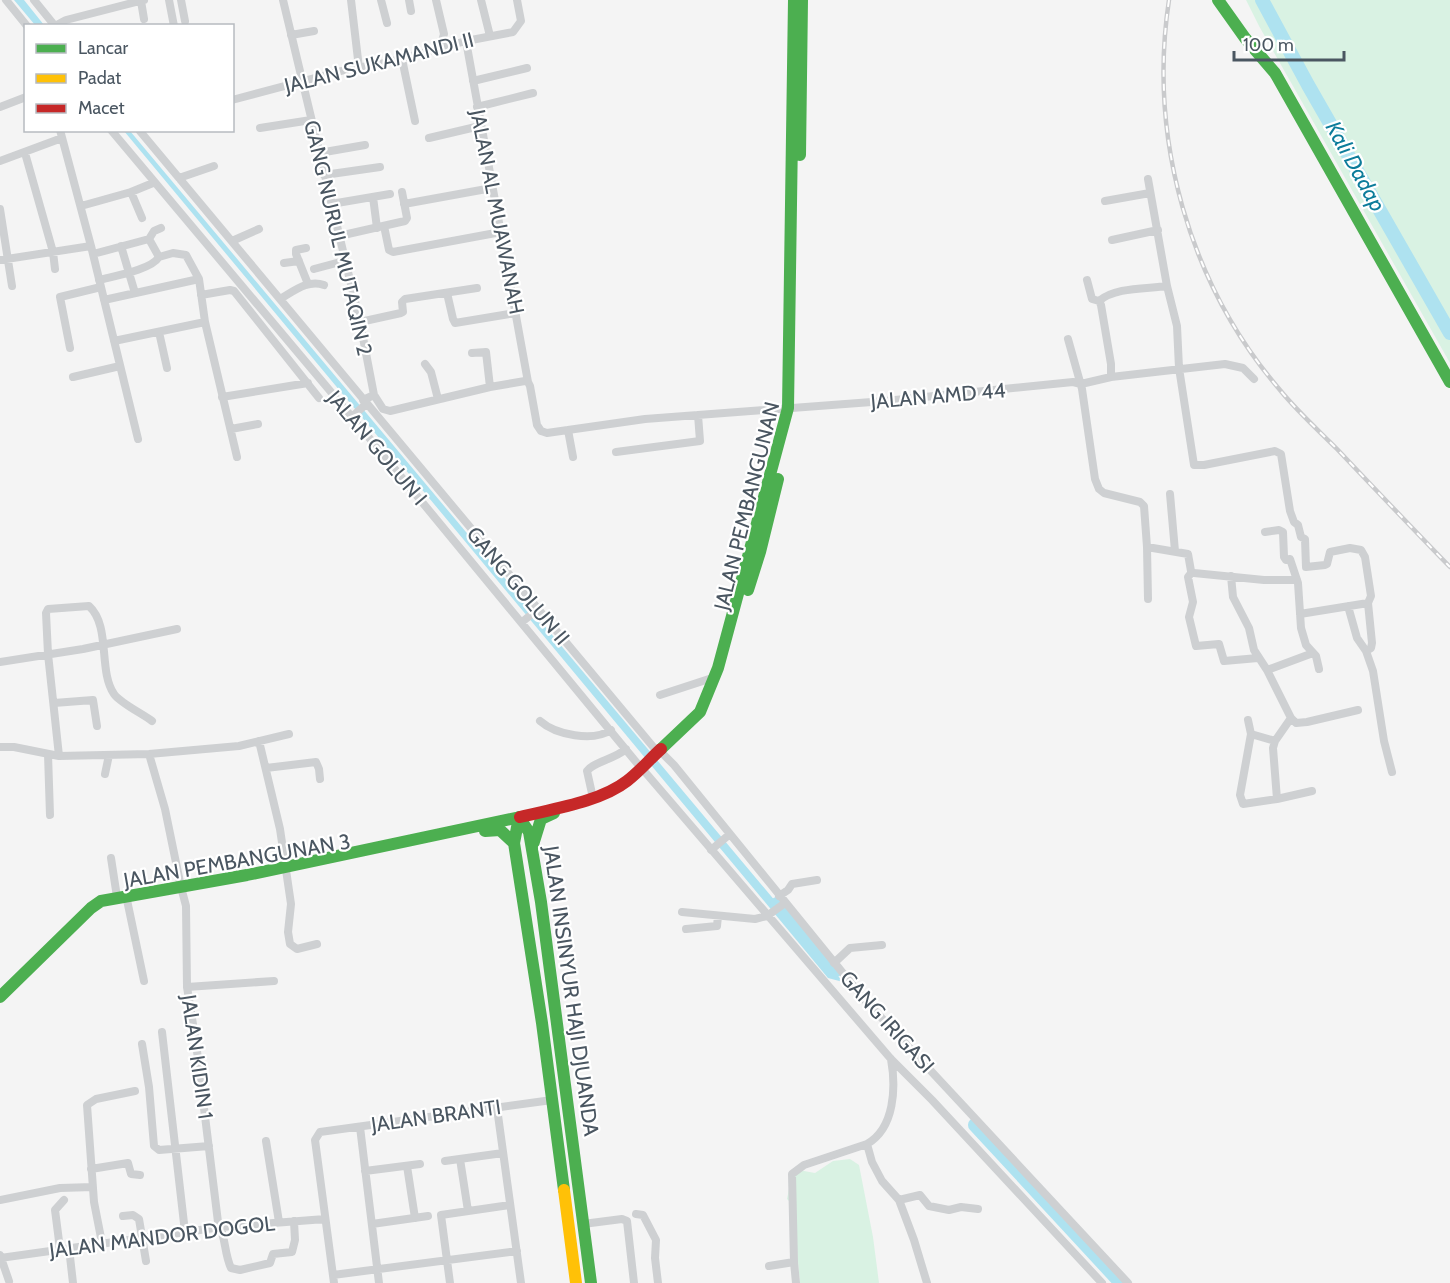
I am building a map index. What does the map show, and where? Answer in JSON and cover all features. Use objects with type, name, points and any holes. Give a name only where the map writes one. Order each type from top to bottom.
[{"type":"main road","name":"JALAN PEMBANGUNAN","points":[[661,754],[700,712],[714,681],[791,408],[794,0]]},
{"type":"main road","name":"JALAN PEMBANGUNAN","points":[[532,848],[543,817],[601,801],[618,792],[661,754],[692,731],[705,716],[714,698],[760,552],[791,408],[802,0]]},
{"type":"main road","points":[[1210,0],[1233,34],[1272,76],[1290,100]]},
{"type":"main road","points":[[1218,0],[1245,38],[1271,68],[1450,382]]},
{"type":"main road","name":"JALAN PEMBANGUNAN","points":[[519,817],[593,798],[613,790],[644,769]]},
{"type":"main road","name":"JALAN PEMBANGUNAN 3","points":[[285,870],[519,817]]},
{"type":"main road","name":"JALAN INSINYUR HAJI DJUANDA","points":[[519,817],[529,832],[546,932],[591,1283]]},
{"type":"main road","name":"JALAN INSINYUR HAJI DJUANDA","points":[[519,817],[514,843],[529,934],[576,1283]]},
{"type":"main road","name":"JALAN PEMBANGUNAN 3","points":[[0,997],[91,908],[101,901],[181,890],[492,830],[500,830],[514,843]]},
{"type":"main road","name":"JALAN PEMBANGUNAN 3","points":[[0,1007],[96,910],[122,898]]},
{"type":"main road","points":[[529,934],[540,936],[546,932]]},
{"type":"main road","points":[[566,1197],[580,1196]]},
{"type":"main road","points":[[568,1214],[583,1218]]},
{"type":"street","points":[[6,0],[25,24]]},
{"type":"street","points":[[34,0],[53,24]]},
{"type":"street","points":[[59,24],[66,20],[142,0],[144,19]]},
{"type":"street","points":[[169,0],[174,24]]},
{"type":"street","points":[[181,0],[185,21]]},
{"type":"street","name":"GANG NURUL MUTAQIN 2","points":[[283,0],[360,322],[374,394],[383,409]]},
{"type":"street","points":[[351,0],[359,68]]},
{"type":"street","points":[[381,0],[387,23]]},
{"type":"street","points":[[409,0],[411,10]]},
{"type":"street","points":[[436,0],[444,34],[443,48]]},
{"type":"street","points":[[481,0],[490,36]]},
{"type":"street","name":"JALAN SUKAMANDI II","points":[[234,99],[302,81],[402,59],[466,41],[513,32],[521,21],[517,0]]},
{"type":"street","points":[[291,35],[314,31]]},
{"type":"street","name":"JALAN AL MUAWANAH","points":[[466,41],[537,425],[541,431],[547,433],[568,430]]},
{"type":"street","points":[[402,59],[415,121]]},
{"type":"street","points":[[472,81],[527,68]]},
{"type":"street","points":[[477,107],[533,93]]},
{"type":"street","points":[[0,107],[24,98]]},
{"type":"street","points":[[260,129],[311,120]]},
{"type":"street","points":[[429,138],[480,126]]},
{"type":"street","name":"JALAN GOLUN I","points":[[113,132],[153,183],[353,416],[524,621],[626,748],[714,848],[891,1059],[1102,1283]]},
{"type":"street","name":"GANG GOLUN II","points":[[141,132],[536,610],[661,754]]},
{"type":"street","points":[[0,161],[25,153],[61,134],[138,439]]},
{"type":"street","points":[[319,153],[365,145]]},
{"type":"street","points":[[25,153],[53,252],[54,269]]},
{"type":"street","points":[[179,178],[214,166]]},
{"type":"street","points":[[324,175],[381,167]]},
{"type":"street","points":[[1148,179],[1167,286],[1177,326],[1179,368],[1194,465],[1275,451],[1281,454],[1290,511],[1294,522],[1299,526],[1301,537],[1305,539],[1306,567],[1327,564],[1330,552],[1350,548],[1361,550],[1365,557],[1371,596],[1368,603],[1372,645],[1366,651]]},
{"type":"street","points":[[81,206],[131,192],[153,183]]},
{"type":"street","points":[[404,204],[492,188]]},
{"type":"street","points":[[131,192],[142,218]]},
{"type":"street","points":[[339,236],[406,220],[402,192]]},
{"type":"street","points":[[1105,201],[1150,193]]},
{"type":"street","points":[[331,204],[390,194]]},
{"type":"street","points":[[373,198],[389,250],[393,252],[501,232]]},
{"type":"street","points":[[0,209],[4,259],[12,286]]},
{"type":"street","points":[[4,259],[121,246],[149,239],[154,231],[161,228]]},
{"type":"street","points":[[232,241],[259,229]]},
{"type":"street","points":[[1112,240],[1158,230]]},
{"type":"street","points":[[149,239],[159,257]]},
{"type":"street","points":[[121,246],[135,293]]},
{"type":"street","points":[[306,248],[296,250],[308,284]]},
{"type":"street","points":[[70,348],[60,297],[156,262],[159,257],[173,253],[186,255],[199,279],[222,397],[237,457]]},
{"type":"street","points":[[284,264],[298,261]]},
{"type":"street","points":[[314,269],[344,261]]},
{"type":"street","points":[[104,300],[199,279]]},
{"type":"street","points":[[1088,280],[1092,300],[1099,301],[1115,292],[1167,286]]},
{"type":"street","points":[[280,299],[308,284],[316,282],[324,285]]},
{"type":"street","points":[[360,322],[403,312],[402,302],[405,299],[477,288]]},
{"type":"street","points":[[201,295],[234,291],[319,398]]},
{"type":"street","points":[[447,293],[455,323],[515,313]]},
{"type":"street","points":[[1099,301],[1111,364],[1111,377]]},
{"type":"street","points":[[114,341],[206,322]]},
{"type":"street","points":[[159,332],[166,368]]},
{"type":"street","points":[[1068,339],[1081,384],[1095,479],[1099,489],[1104,493],[1140,502],[1144,506],[1148,599]]},
{"type":"street","points":[[472,353],[486,352],[490,387]]},
{"type":"street","points":[[425,364],[431,372],[438,399]]},
{"type":"street","name":"JALAN AMD 44","points":[[568,430],[645,419],[980,392],[1073,382],[1081,384],[1111,377],[1225,364],[1243,368],[1254,379]]},
{"type":"street","points":[[73,377],[120,366]]},
{"type":"street","points":[[378,418],[383,409],[390,411],[490,387],[528,382]]},
{"type":"street","points":[[222,397],[308,384]]},
{"type":"street","points":[[353,416],[374,394]]},
{"type":"street","points":[[616,452],[700,441],[698,415]]},
{"type":"street","points":[[231,429],[258,424]]},
{"type":"street","points":[[568,430],[573,457]]},
{"type":"street","points":[[1170,494],[1175,551]]},
{"type":"street","points":[[1265,532],[1279,530],[1283,532],[1284,557],[1286,560],[1290,559],[1297,580],[1300,628],[1306,645],[1316,656],[1319,669]]},
{"type":"street","points":[[1147,547],[1188,554],[1192,572]]},
{"type":"street","points":[[1192,572],[1297,580]]},
{"type":"street","points":[[1192,572],[1188,577],[1193,602],[1190,617],[1196,646],[1219,644],[1224,661],[1258,658]]},
{"type":"street","points":[[1231,576],[1233,597],[1249,628],[1251,642],[1291,718],[1296,723],[1307,722],[1358,710]]},
{"type":"street","points":[[1300,614],[1368,603]]},
{"type":"street","points":[[59,756],[48,654],[46,613],[48,609],[89,606],[95,612],[104,645],[108,677],[114,695],[152,721]]},
{"type":"street","points":[[1348,606],[1356,638],[1366,651],[1373,670],[1384,741],[1392,772]]},
{"type":"street","points":[[524,621],[536,610]]},
{"type":"street","points":[[0,662],[104,645],[177,629]]},
{"type":"street","points":[[1267,670],[1314,653]]},
{"type":"street","points":[[660,695],[709,679],[714,681]]},
{"type":"street","points":[[54,703],[93,700],[97,726]]},
{"type":"street","points":[[1277,799],[1273,755],[1275,741],[1291,718]]},
{"type":"street","points":[[1248,720],[1251,734],[1240,795],[1243,804],[1312,791]]},
{"type":"street","points":[[540,721],[550,730],[566,735],[602,736],[611,730]]},
{"type":"street","points":[[0,747],[14,747],[59,756],[149,754],[240,746],[289,734]]},
{"type":"street","points":[[1251,734],[1275,741]]},
{"type":"street","points":[[259,741],[280,829],[291,904],[288,932],[290,944],[297,949],[317,944]]},
{"type":"street","points":[[593,798],[587,771],[591,766],[618,756],[626,748]]},
{"type":"street","points":[[48,754],[50,815]]},
{"type":"street","name":"JALAN KIDIN 1","points":[[149,754],[165,809],[187,915],[187,987],[218,1222],[223,1232],[226,1258],[231,1268],[240,1270],[270,1263],[273,1254],[292,1252],[295,1240],[294,1221]]},
{"type":"street","name":"GANG IRIGASI","points":[[661,754],[779,896],[783,905],[904,1044],[1128,1283]]},
{"type":"street","points":[[105,774],[109,755]]},
{"type":"street","points":[[266,768],[316,762],[320,779]]},
{"type":"street","points":[[714,848],[727,836]]},
{"type":"street","points":[[111,858],[144,981]]},
{"type":"street","points":[[779,896],[792,884],[817,880]]},
{"type":"street","points":[[682,912],[755,919],[770,914],[783,905]]},
{"type":"street","points":[[686,929],[717,926],[718,916]]},
{"type":"street","points":[[834,963],[850,948],[882,945]]},
{"type":"street","points":[[187,987],[274,981]]},
{"type":"street","points":[[162,1032],[185,1232]]},
{"type":"street","points":[[142,1044],[149,1087],[154,1146],[159,1150],[209,1146]]},
{"type":"street","points":[[796,1283],[792,1174],[804,1165],[867,1144],[875,1139],[890,1110],[894,1078],[891,1059]]},
{"type":"street","points":[[102,1243],[91,1169],[87,1105],[96,1100],[135,1091]]},
{"type":"street","name":"JALAN BRANTI","points":[[325,1218],[315,1140],[321,1132],[552,1100]]},
{"type":"street","points":[[497,1108],[521,1283]]},
{"type":"street","points":[[360,1127],[379,1283]]},
{"type":"street","points":[[266,1141],[279,1222]]},
{"type":"street","points":[[867,1144],[872,1162],[882,1181],[899,1200],[927,1283]]},
{"type":"street","points":[[445,1161],[503,1153]]},
{"type":"street","points":[[460,1159],[468,1211]]},
{"type":"street","points":[[91,1169],[128,1163],[131,1174],[140,1175]]},
{"type":"street","points":[[365,1171],[420,1164]]},
{"type":"street","points":[[408,1166],[415,1218]]},
{"type":"street","points":[[0,1200],[60,1188],[93,1186]]},
{"type":"street","points":[[899,1200],[920,1195],[929,1206],[949,1210],[961,1207],[978,1209]]},
{"type":"street","points":[[64,1200],[55,1210],[73,1283]]},
{"type":"street","points":[[450,1283],[441,1215],[510,1204]]},
{"type":"street","points":[[636,1214],[643,1215],[656,1240],[655,1258],[658,1283]]},
{"type":"street","points":[[123,1216],[134,1215],[139,1219],[146,1261]]},
{"type":"street","points":[[372,1224],[428,1216]]},
{"type":"street","points":[[325,1218],[333,1279],[377,1269],[517,1251]]},
{"type":"street","name":"JALAN MANDOR DOGOL","points":[[0,1257],[221,1227],[325,1218]]},
{"type":"street","points":[[583,1218],[627,1221],[634,1283]]},
{"type":"street","points":[[0,1257],[9,1281]]},
{"type":"street","points":[[768,1266],[794,1262]]},
{"type":"green space","points":[[1246,0],[1450,0],[1450,363],[1259,26]]},
{"type":"green space","points":[[850,1159],[859,1165],[879,1283],[800,1283],[793,1205],[787,1199],[793,1169],[815,1173],[833,1161]]},
{"type":"water","points":[[14,0],[24,0],[43,24],[34,24]]},
{"type":"water","points":[[125,132],[131,132],[843,982],[828,978]]},
{"type":"waterway","name":"Kali Dadap","points":[[1262,0],[1450,333]]},
{"type":"waterway","points":[[777,904],[836,970]]},
{"type":"waterway","points":[[975,1125],[1121,1283]]},
{"type":"railway","points":[[1169,0],[1164,52],[1165,104],[1171,156],[1182,207],[1199,256],[1221,304],[1248,348],[1300,413],[1450,567]]},
{"type":"traffic: fast","points":[[661,749],[700,712],[718,668],[788,408],[794,0]]},
{"type":"traffic: fast","points":[[800,155],[802,0]]},
{"type":"traffic: fast","points":[[1218,0],[1245,38],[1275,73],[1450,382]]},
{"type":"traffic: fast","points":[[748,590],[778,479]]},
{"type":"traffic: fast","points":[[532,848],[541,819],[554,813]]},
{"type":"traffic: fast","points":[[519,817],[529,832],[541,902],[591,1283]]},
{"type":"traffic: fast","points":[[519,817],[514,843],[542,1023],[564,1190]]},
{"type":"traffic: fast","points":[[0,997],[91,908],[101,901],[247,875],[520,817]]},
{"type":"traffic: fast","points":[[485,831],[500,830],[514,843]]},
{"type":"traffic: slow","points":[[564,1190],[576,1283]]},
{"type":"traffic: jam","points":[[520,817],[590,800],[616,788],[636,774],[661,749]]}]
